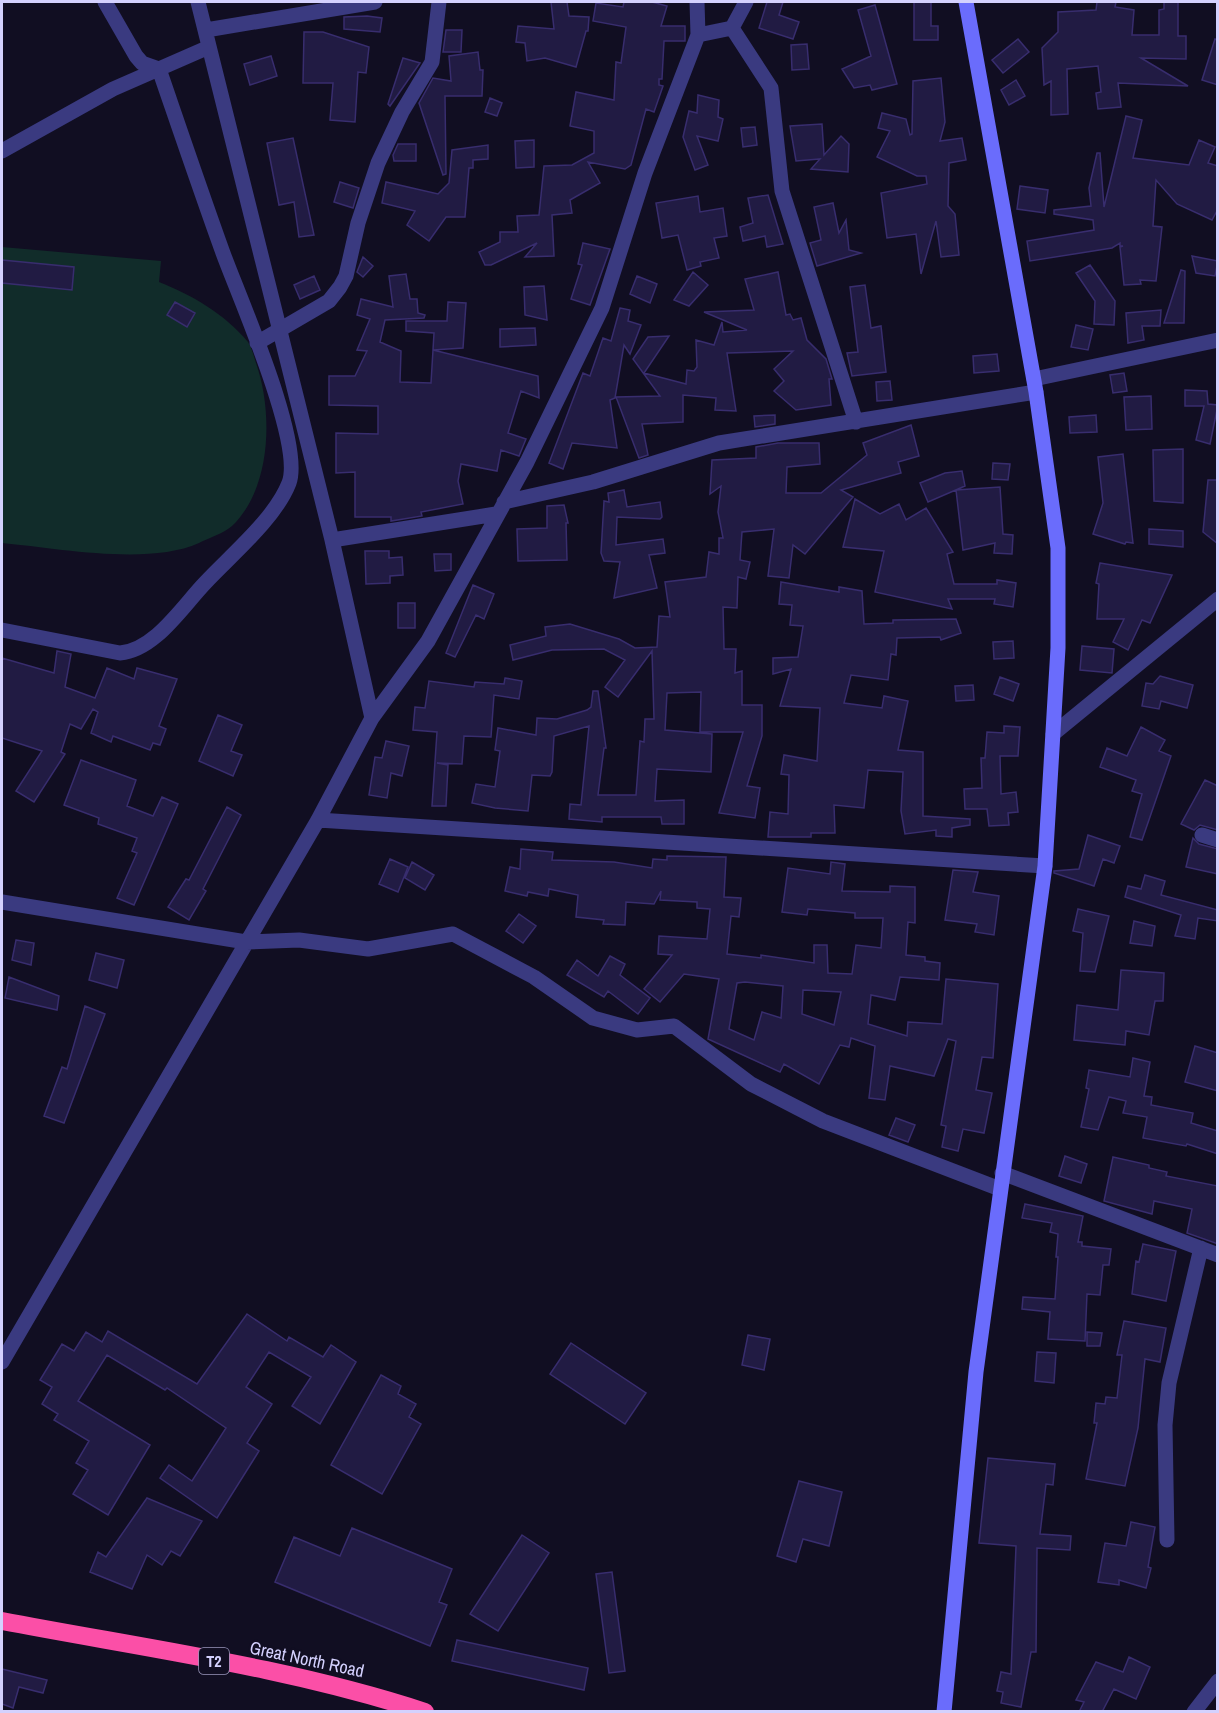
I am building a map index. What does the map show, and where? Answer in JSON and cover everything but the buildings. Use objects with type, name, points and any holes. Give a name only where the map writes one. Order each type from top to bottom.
[{"type":"highway","name":"Great North Road","points":[[2,1621],[306,1679],[376,1695],[425,1712]]},
{"type":"street","points":[[105,2],[136,56],[142,63],[159,69]]},
{"type":"street","points":[[198,2],[332,540],[372,718]]},
{"type":"street","points":[[206,30],[375,2]]},
{"type":"street","points":[[257,343],[280,332],[329,301],[346,276],[358,223],[378,163],[402,112],[432,62],[439,2]]},
{"type":"street","points":[[2,1362],[318,820],[372,718],[428,641],[527,462],[602,308],[645,172],[698,35],[697,2]]},
{"type":"street","points":[[732,28],[746,2]]},
{"type":"street","points":[[944,1712],[976,1372],[1045,866],[1058,648],[1058,548],[1035,385],[966,2]]},
{"type":"street","points":[[698,35],[732,28]]},
{"type":"street","points":[[732,28],[771,88],[782,191],[856,422]]},
{"type":"street","points":[[2,151],[113,89],[209,47]]},
{"type":"street","points":[[2,630],[120,653],[134,652],[159,632],[275,508],[290,481],[289,443],[273,386],[159,69]]},
{"type":"street","points":[[332,540],[500,508],[719,443],[856,422],[1035,385],[1218,340]]},
{"type":"street","points":[[1053,734],[1218,599]]},
{"type":"street","points":[[318,820],[1045,866]]},
{"type":"street","points":[[1202,835],[1218,840]]},
{"type":"street","points":[[2,902],[246,942],[299,940],[368,948],[453,934],[534,977],[592,1018],[637,1030],[674,1026],[751,1084],[823,1121],[1000,1189]]},
{"type":"street","points":[[1002,1173],[1218,1255]]},
{"type":"street","points":[[1167,1540],[1166,1425],[1169,1383],[1201,1248]]},
{"type":"street","points":[[1194,1712],[1218,1681]]},
{"type":"green space","points":[[2,247],[161,261],[159,282],[207,306],[248,342],[253,352],[265,403],[265,448],[262,470],[255,491],[245,510],[232,526],[199,543],[178,550],[154,553],[102,554],[2,543]]}]
